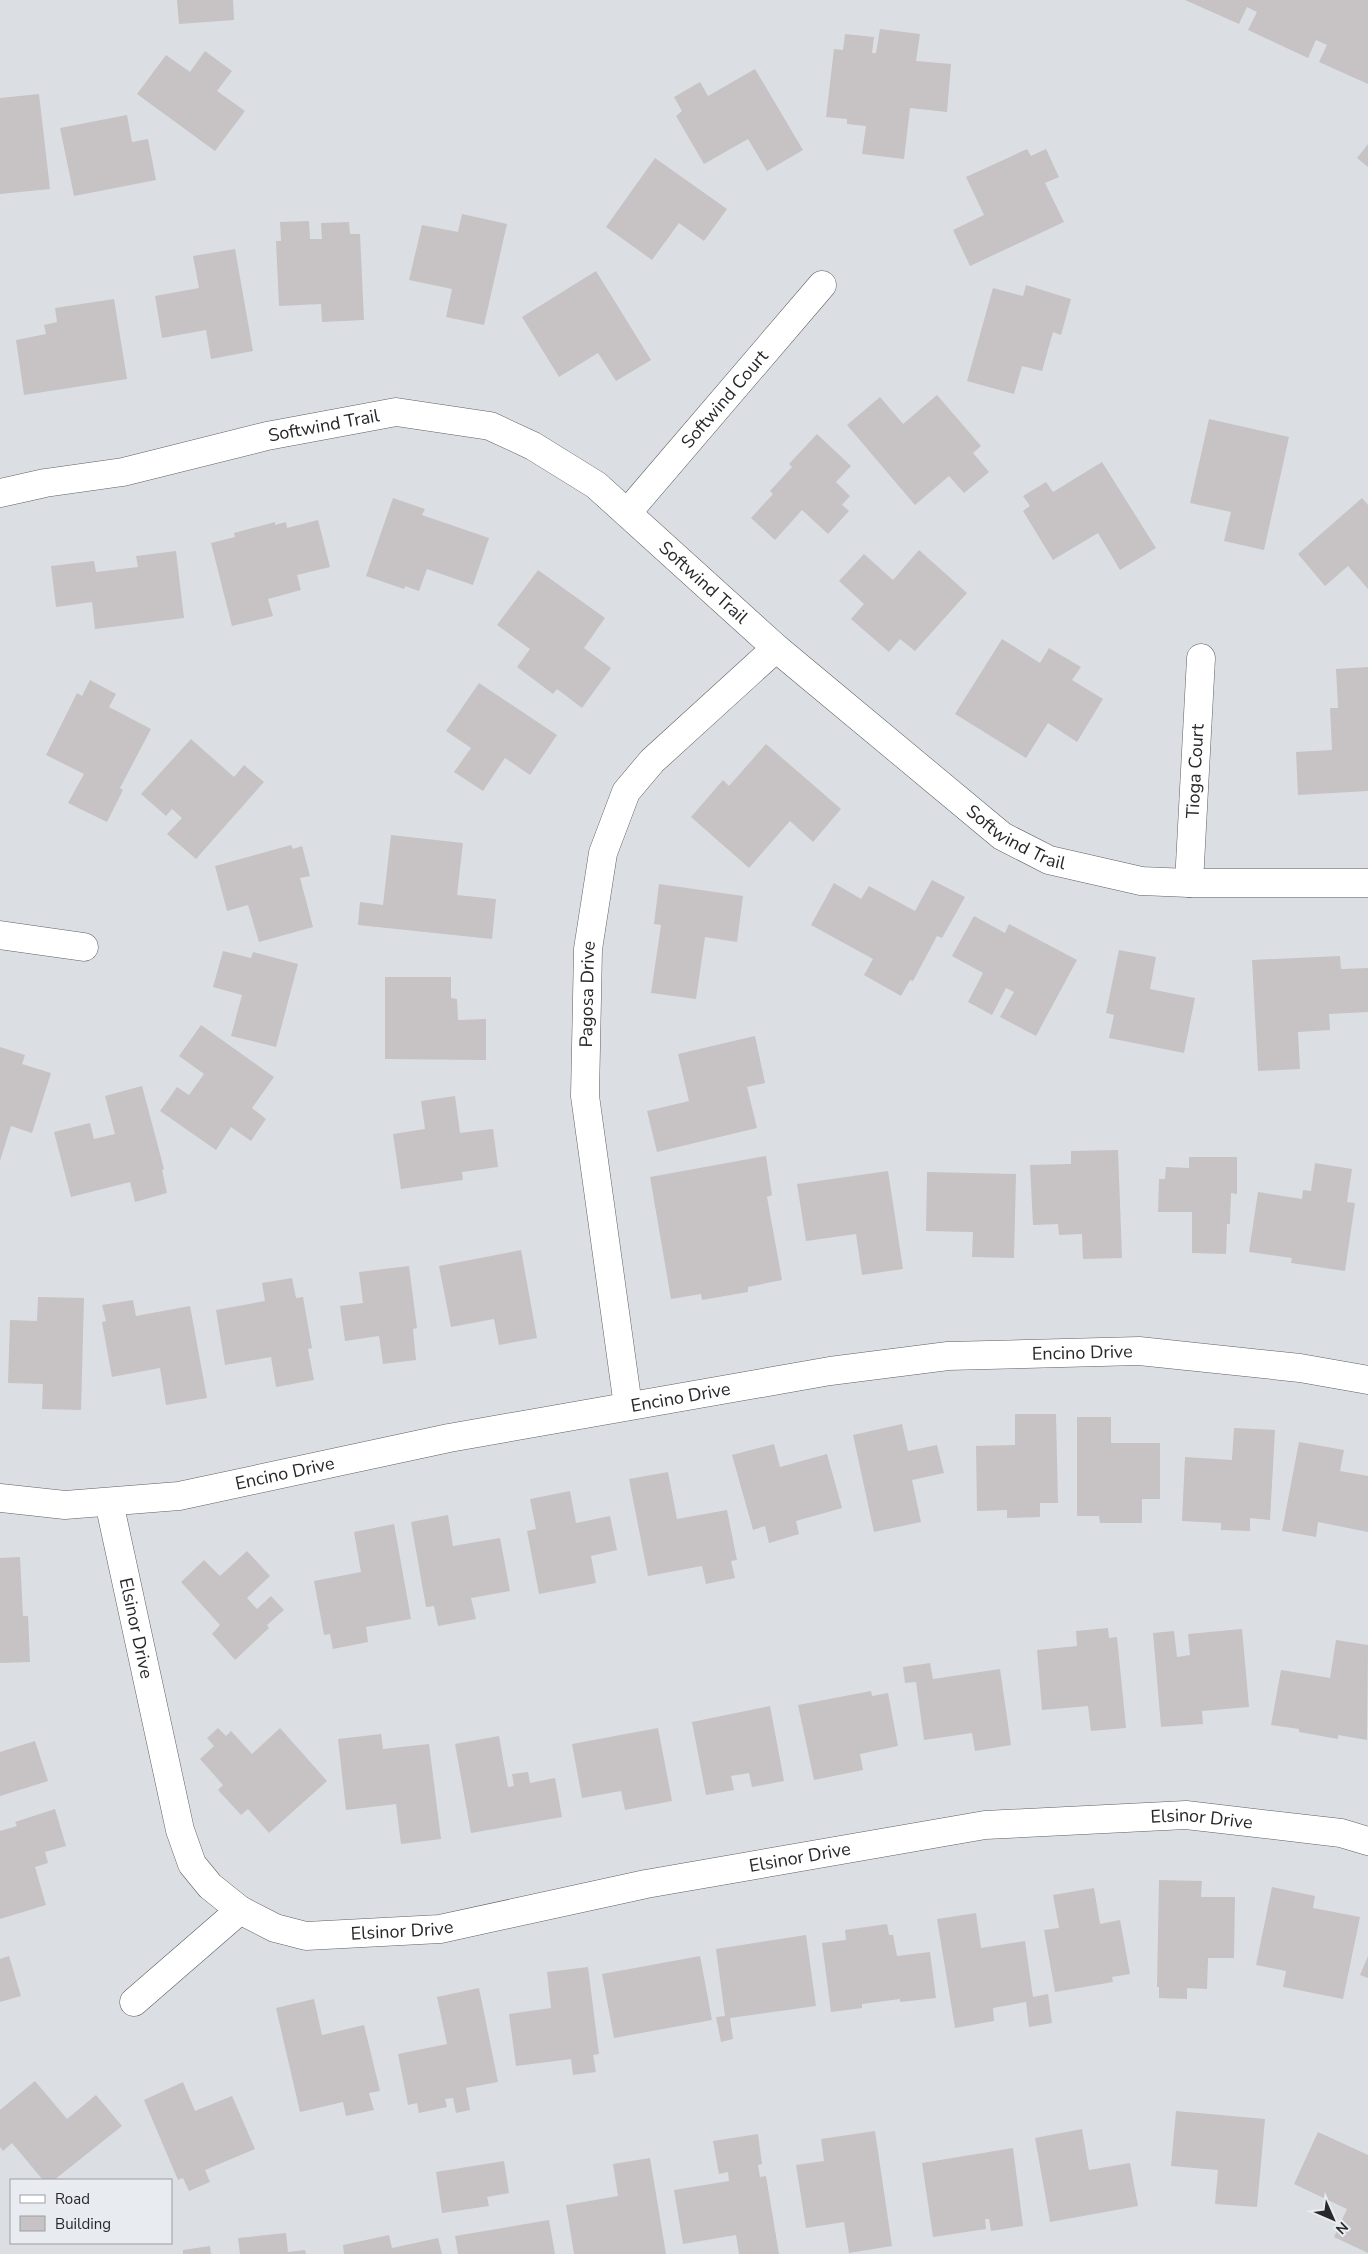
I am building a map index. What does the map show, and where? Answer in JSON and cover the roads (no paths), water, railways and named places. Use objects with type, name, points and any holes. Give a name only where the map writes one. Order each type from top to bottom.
[{"type":"street","name":"Softwind Court","points":[[627,513],[822,285]]},
{"type":"street","name":"Softwind Trail","points":[[0,493],[45,483],[123,472],[267,436],[396,412],[490,426],[533,446],[596,485],[776,648],[1002,836],[1049,860],[1141,881],[1189,883],[1368,883]]},
{"type":"street","name":"Pagosa Drive","points":[[628,1406],[585,1096],[588,949],[604,854],[626,792],[652,761],[776,648]]},
{"type":"street","name":"Tioga Court","points":[[1189,883],[1201,658]]},
{"type":"street","points":[[0,935],[84,947]]},
{"type":"street","name":"Encino Drive","points":[[0,1498],[65,1505],[179,1496],[449,1438],[830,1371],[948,1356],[1139,1351],[1300,1368],[1368,1380]]},
{"type":"street","name":"Elsinor Drive","points":[[109,1502],[180,1830],[192,1864],[210,1886],[240,1910],[275,1928],[306,1936],[440,1929],[646,1884],[985,1825],[1186,1815],[1341,1834],[1368,1840]]},
{"type":"street","points":[[134,2002],[240,1910]]}]
